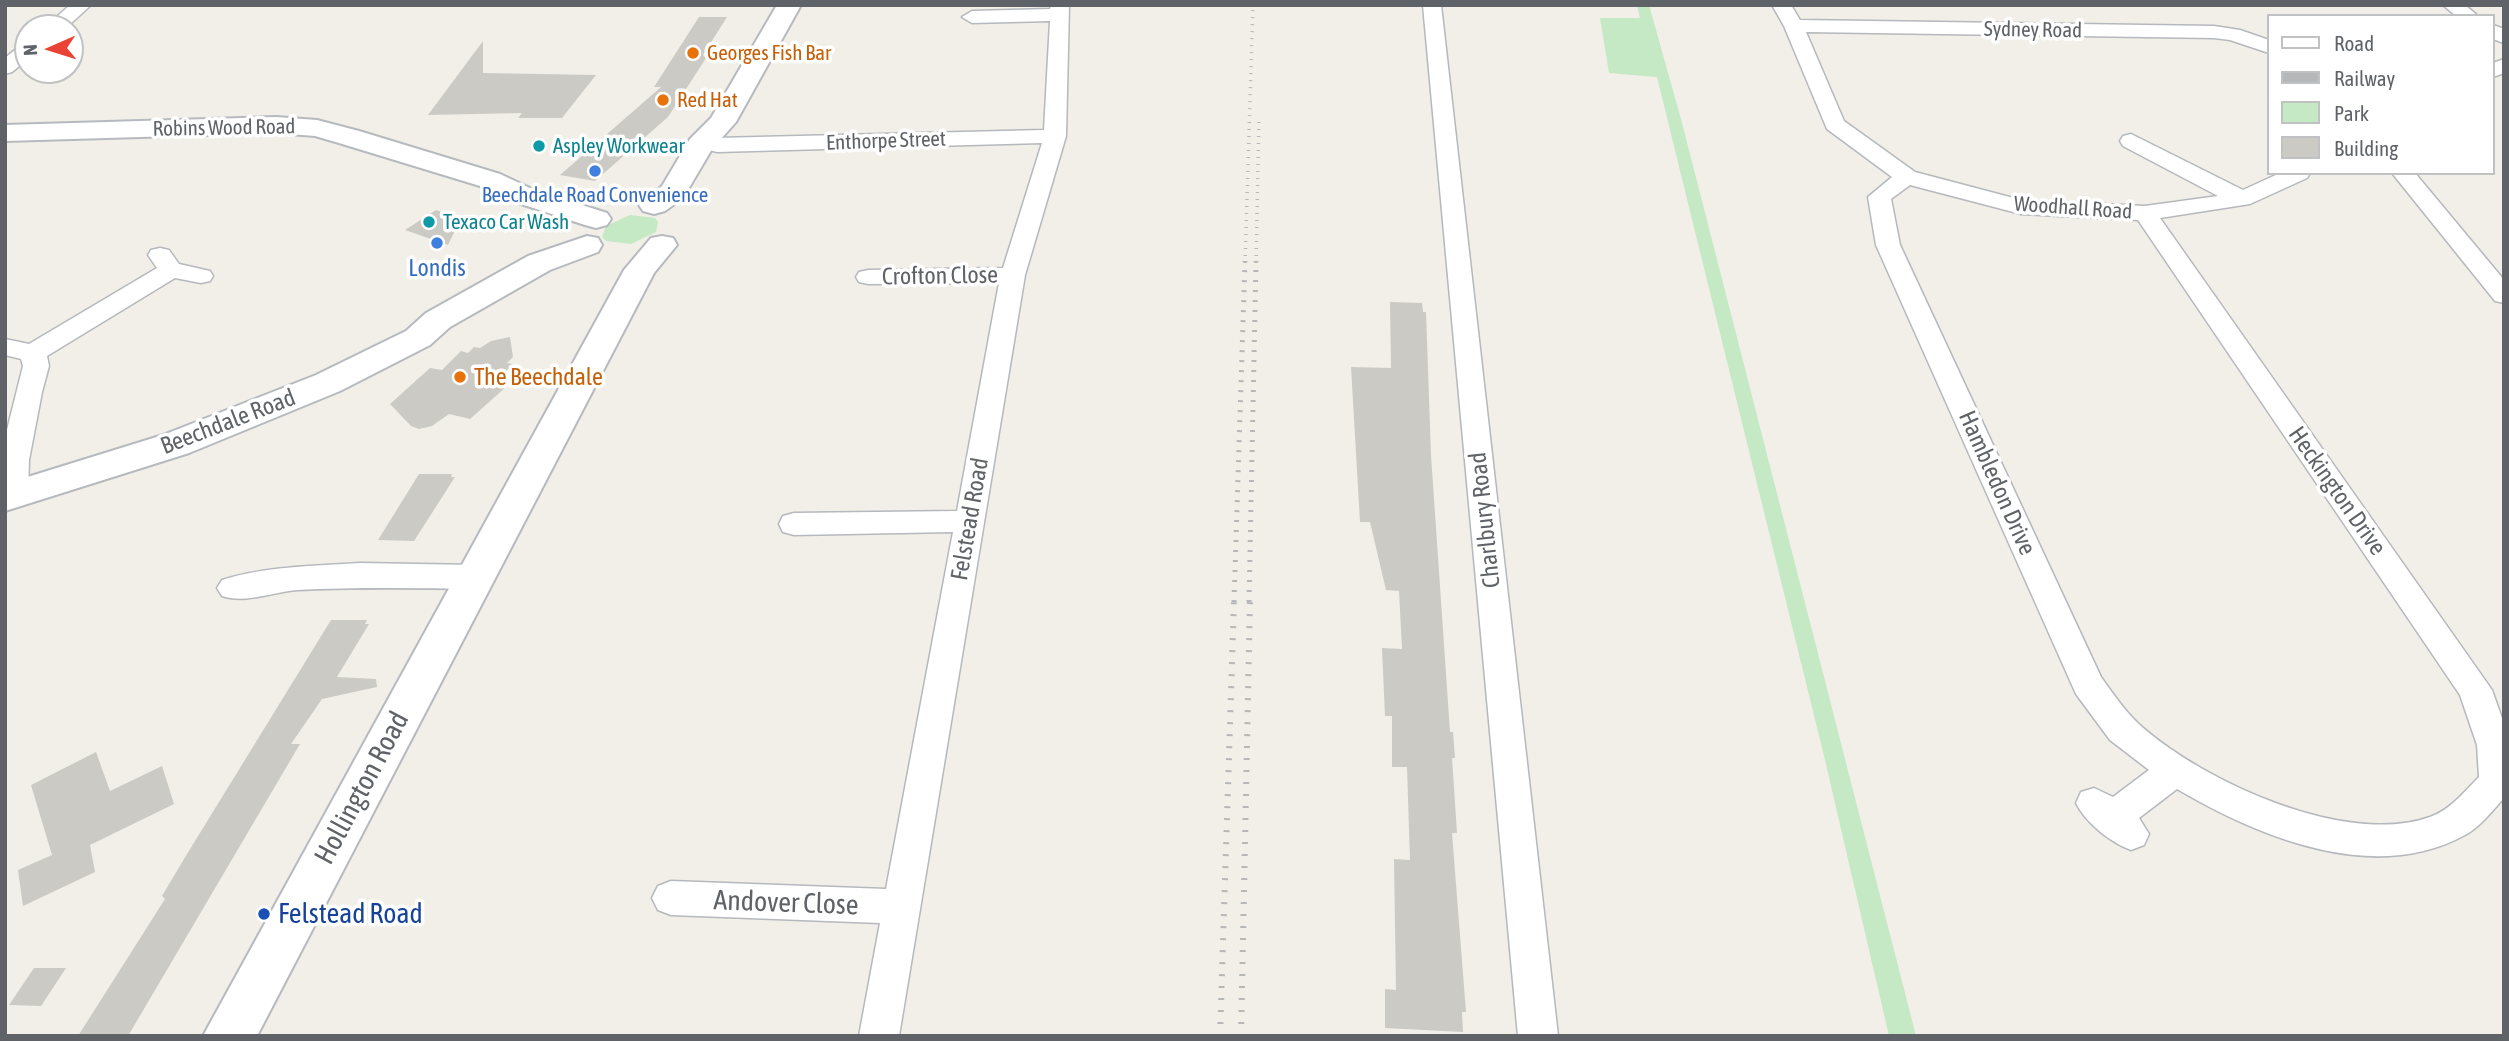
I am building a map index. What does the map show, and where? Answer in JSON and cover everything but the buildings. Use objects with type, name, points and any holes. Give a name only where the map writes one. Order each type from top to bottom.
[{"type":"street","points":[[627,216],[720,134],[789,5]]},
{"type":"street","name":"Charlbury Road","points":[[1432,5],[1538,1036]]},
{"type":"street","name":"Woodhall Road","points":[[1781,5],[1794,26],[1835,124],[1907,177],[2021,207],[2145,214],[2242,199],[2295,175]]},
{"type":"street","points":[[972,17],[1059,10]]},
{"type":"street","name":"Felstead Road","points":[[879,1036],[1013,275],[1055,136],[1059,10]]},
{"type":"street","name":"Sydney Road","points":[[1794,26],[2214,32],[2233,34],[2268,47]]},
{"type":"street","name":"Robins Wood Road","points":[[5,133],[276,125],[317,128],[491,180],[522,195],[627,216]]},
{"type":"street","name":"Enthorpe Street","points":[[720,134],[1055,136]]},
{"type":"street","points":[[2131,141],[2242,199]]},
{"type":"street","points":[[2405,175],[2504,296]]},
{"type":"street","name":"Hambledon Drive","points":[[1907,177],[1879,197],[1888,245],[2088,685],[2108,714],[2134,740],[2176,770],[2248,809],[2302,827],[2372,840]]},
{"type":"street","name":"Heckington Drive","points":[[2145,214],[2475,690],[2484,709],[2494,745],[2500,784],[2454,822],[2421,836],[2372,840]]},
{"type":"street","name":"Robins Wood Road","points":[[627,216],[591,251],[646,256]]},
{"type":"street","name":"Hollington Road","points":[[229,1036],[646,256],[677,230],[627,216]]},
{"type":"street","name":"Beechdale Road","points":[[9,486],[176,444],[328,383],[418,338],[438,320],[627,216]]},
{"type":"street","points":[[5,346],[33,353],[166,263],[201,276]]},
{"type":"street","name":"Crofton Close","points":[[868,277],[1013,275]]},
{"type":"street","points":[[9,486],[27,392],[36,366],[33,353]]},
{"type":"street","points":[[794,524],[970,521]]},
{"type":"street","points":[[233,588],[283,593],[360,575],[476,577]]},
{"type":"street","points":[[2112,818],[2176,770]]},
{"type":"street","name":"Andover Close","points":[[671,898],[902,906]]},
{"type":"green space","points":[[1637,5],[1649,5],[1681,119],[1916,1036],[1889,1036],[1825,760],[1657,77],[1609,73],[1600,18],[1640,18]]},
{"type":"green space","points":[[630,215],[655,218],[658,222],[656,232],[631,244],[606,241],[602,237],[606,226]]},
{"type":"railway","points":[[1245,263],[1253,5]]},
{"type":"railway","points":[[1256,263],[1259,117]]},
{"type":"railway","points":[[1234,602],[1245,261]]},
{"type":"railway","points":[[1249,602],[1256,261]]},
{"type":"railway","points":[[1220,1036],[1234,600]]},
{"type":"railway","points":[[1241,1036],[1250,600]]},
{"type":"place","name":"Georges Fish Bar","points":[[693,53]]},
{"type":"place","name":"Red Hat","points":[[663,100]]},
{"type":"place","name":"Aspley Workwear","points":[[539,146]]},
{"type":"place","name":"Beechdale Road Convenience","points":[[595,171]]},
{"type":"place","name":"Texaco Car Wash","points":[[429,222]]},
{"type":"place","name":"Londis","points":[[437,243]]},
{"type":"place","name":"The Beechdale","points":[[460,377]]},
{"type":"place","name":"Felstead Road","points":[[264,914]]}]
